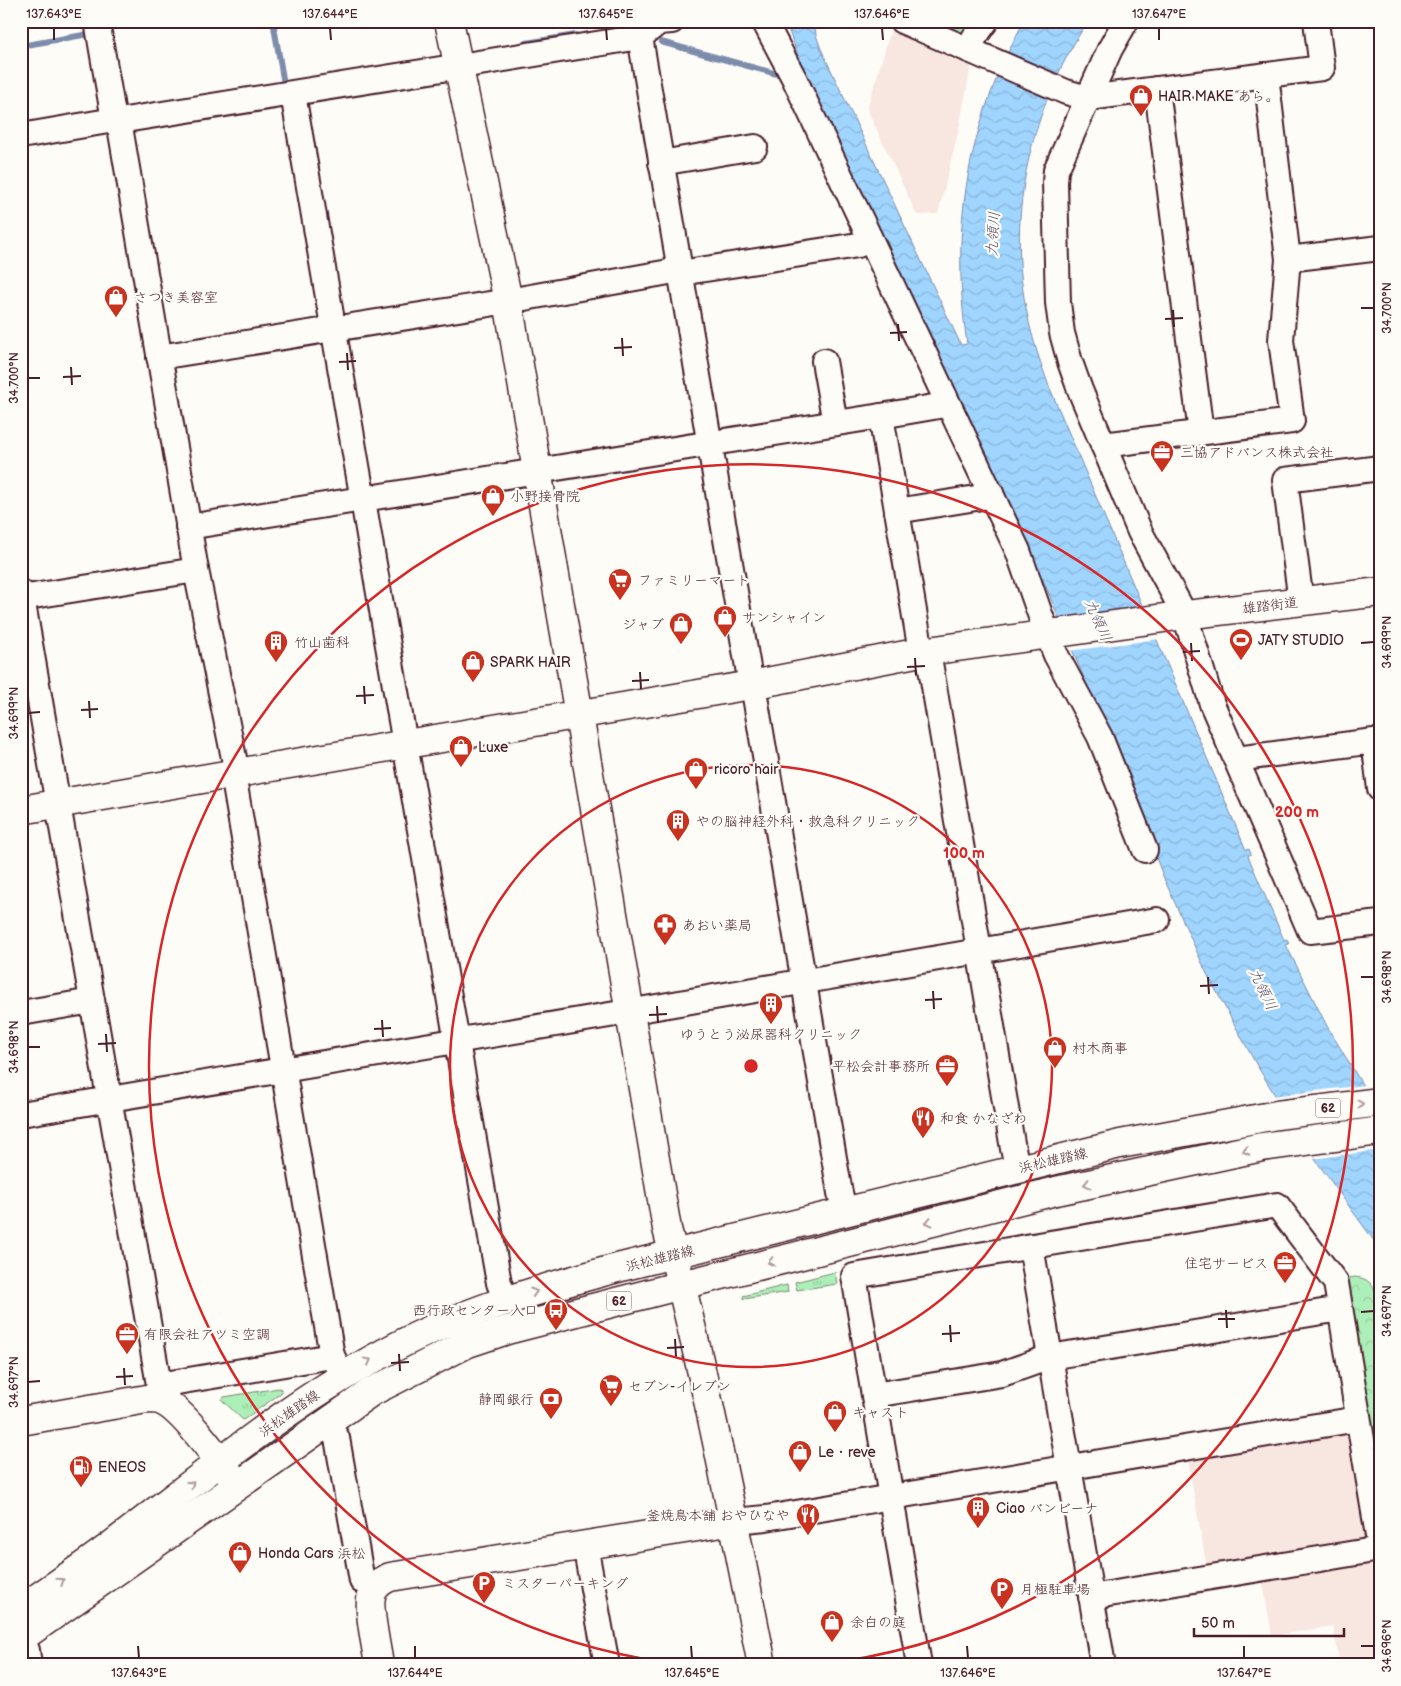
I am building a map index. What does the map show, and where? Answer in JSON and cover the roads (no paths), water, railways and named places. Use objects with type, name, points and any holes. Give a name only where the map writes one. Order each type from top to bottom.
[{"type":"street","points":[[21,1421],[147,1399],[158,1392],[338,1366],[283,1070],[235,773],[188,528],[117,120],[97,21]]},
{"type":"street","points":[[449,21],[508,301],[668,1229],[734,1521],[762,1665]]},
{"type":"street","points":[[21,136],[640,37],[660,22],[672,21]]},
{"type":"street","points":[[764,21],[794,78],[1018,551],[1051,634],[1061,667],[1100,737],[1145,850]]},
{"type":"street","points":[[902,21],[1077,95],[1157,89],[1322,68],[1316,21]]},
{"type":"street","points":[[979,55],[974,38],[986,21]]},
{"type":"street","points":[[1126,21],[1110,49],[1077,95],[1056,170],[1056,273],[1060,318],[1070,362],[1173,617],[1310,931],[1380,923]]},
{"type":"street","points":[[640,37],[709,443],[840,1193],[845,1212]]},
{"type":"street","points":[[1103,445],[1292,421],[1281,340],[1288,260],[1266,75]]},
{"type":"street","points":[[1157,89],[1201,433]]},
{"type":"street","points":[[293,94],[404,744],[499,1282],[506,1301]]},
{"type":"street","points":[[661,163],[755,147]]},
{"type":"street","points":[[159,357],[508,301],[680,271],[858,245],[870,239]]},
{"type":"street","points":[[1288,260],[1380,248]]},
{"type":"street","points":[[824,361],[835,423]]},
{"type":"street","points":[[188,528],[881,416],[939,406],[947,402]]},
{"type":"street","points":[[881,416],[979,951],[1013,1149],[1018,1168]]},
{"type":"street","points":[[1301,602],[1286,480],[1380,468]]},
{"type":"street","points":[[897,511],[982,497],[990,493]]},
{"type":"street","points":[[196,570],[22,596],[158,1392],[162,1400],[174,1408],[193,1429],[238,1485]]},
{"type":"street","name":"雄踏街道","points":[[21,810],[752,685],[924,652],[1173,617],[1380,592]]},
{"type":"street","points":[[1236,759],[1374,741],[1380,789]]},
{"type":"street","points":[[21,1114],[1157,920]]},
{"type":"street","points":[[21,1013],[92,1001]]},
{"type":"street","name":"浜松雄踏線","points":[[21,1609],[106,1549],[292,1409],[338,1366],[405,1342],[453,1320],[506,1301],[578,1279],[1018,1168],[1129,1142],[1277,1115],[1380,1102]]},
{"type":"street","name":"62","points":[[26,1651],[238,1485],[371,1392],[468,1343],[507,1330],[1056,1191],[1246,1150],[1380,1131]]},
{"type":"street","points":[[919,1665],[854,1276],[1277,1205],[1336,1283],[1380,1549],[1091,1597]]},
{"type":"street","points":[[1031,1246],[1103,1665]]},
{"type":"street","points":[[874,1395],[1002,1374],[1050,1357],[1340,1309]]},
{"type":"street","points":[[379,1665],[370,1604],[372,1592],[379,1582],[390,1576],[891,1498],[1358,1420]]},
{"type":"street","points":[[334,1434],[337,1438],[362,1581]]},
{"type":"street","points":[[585,1545],[607,1665]]},
{"type":"water","name":"九領川","points":[[785,21],[814,21],[821,49],[961,345],[967,344],[962,301],[961,259],[963,218],[968,178],[976,138],[1004,60],[1024,21],[1088,21],[1068,54],[1052,88],[1038,124],[1028,161],[1019,237],[1021,275],[1029,322],[1036,350],[1049,386],[1246,850],[1249,849],[1251,854],[1248,856],[1284,940],[1287,939],[1289,944],[1286,945],[1327,1026],[1380,1114],[1380,1249],[1309,1151],[1256,1064],[1207,974],[1165,881],[1114,750],[1025,537],[801,63]]},
{"type":"waterway","points":[[273,21],[284,84]]},
{"type":"waterway","points":[[21,46],[89,34]]},
{"type":"waterway","points":[[526,43],[576,35]]},
{"type":"waterway","points":[[661,42],[777,74]]},
{"type":"place","name":"HAIR MAKE あら。","points":[[1141,117]]},
{"type":"place","name":"さつき美容室","points":[[116,318]]},
{"type":"place","name":"三協アドバンス株式会社","points":[[1162,473]]},
{"type":"place","name":"小野接骨院","points":[[493,517]]},
{"type":"place","name":"ファミリーマート","points":[[620,601]]},
{"type":"place","name":"サンシャイン","points":[[725,638]]},
{"type":"place","name":"ジャブ","points":[[681,645]]},
{"type":"place","name":"JATY STUDIO","points":[[1241,661]]},
{"type":"place","name":"竹山歯科","points":[[276,663]]},
{"type":"place","name":"SPARK HAIR","points":[[473,683]]},
{"type":"place","name":"Luxe","points":[[461,768]]},
{"type":"place","name":"ricoro hair","points":[[696,790]]},
{"type":"place","name":"やの脳神経外科・救急科クリニック","points":[[678,842]]},
{"type":"place","name":"あおい薬局","points":[[665,946]]},
{"type":"place","name":"ゆうとう泌尿器科クリニック","points":[[771,1025]]},
{"type":"place","name":"村木商事","points":[[1055,1069]]},
{"type":"place","name":"平松会計事務所","points":[[947,1087]]},
{"type":"place","name":"和食 かなざわ","points":[[923,1139]]},
{"type":"place","name":"住宅サービス","points":[[1285,1284]]},
{"type":"place","name":"西行政センター入口","points":[[556,1331]]},
{"type":"place","name":"有限会社アツミ空調","points":[[127,1355]]},
{"type":"place","name":"セブン-イレブン","points":[[611,1407]]},
{"type":"place","name":"静岡銀行","points":[[551,1420]]},
{"type":"place","name":"キャスト","points":[[835,1433]]},
{"type":"place","name":"Le・reve","points":[[800,1473]]},
{"type":"place","name":"ENEOS","points":[[81,1488]]},
{"type":"place","name":"Ciao バンビーナ","points":[[978,1529]]},
{"type":"place","name":"釜焼鳥本舗 おやひなや","points":[[808,1536]]},
{"type":"place","name":"Honda Cars 浜松","points":[[240,1574]]},
{"type":"place","name":"ミスターパーキング","points":[[484,1604]]},
{"type":"place","name":"月極駐車場","points":[[1002,1610]]},
{"type":"place","name":"余白の庭","points":[[832,1643]]}]
